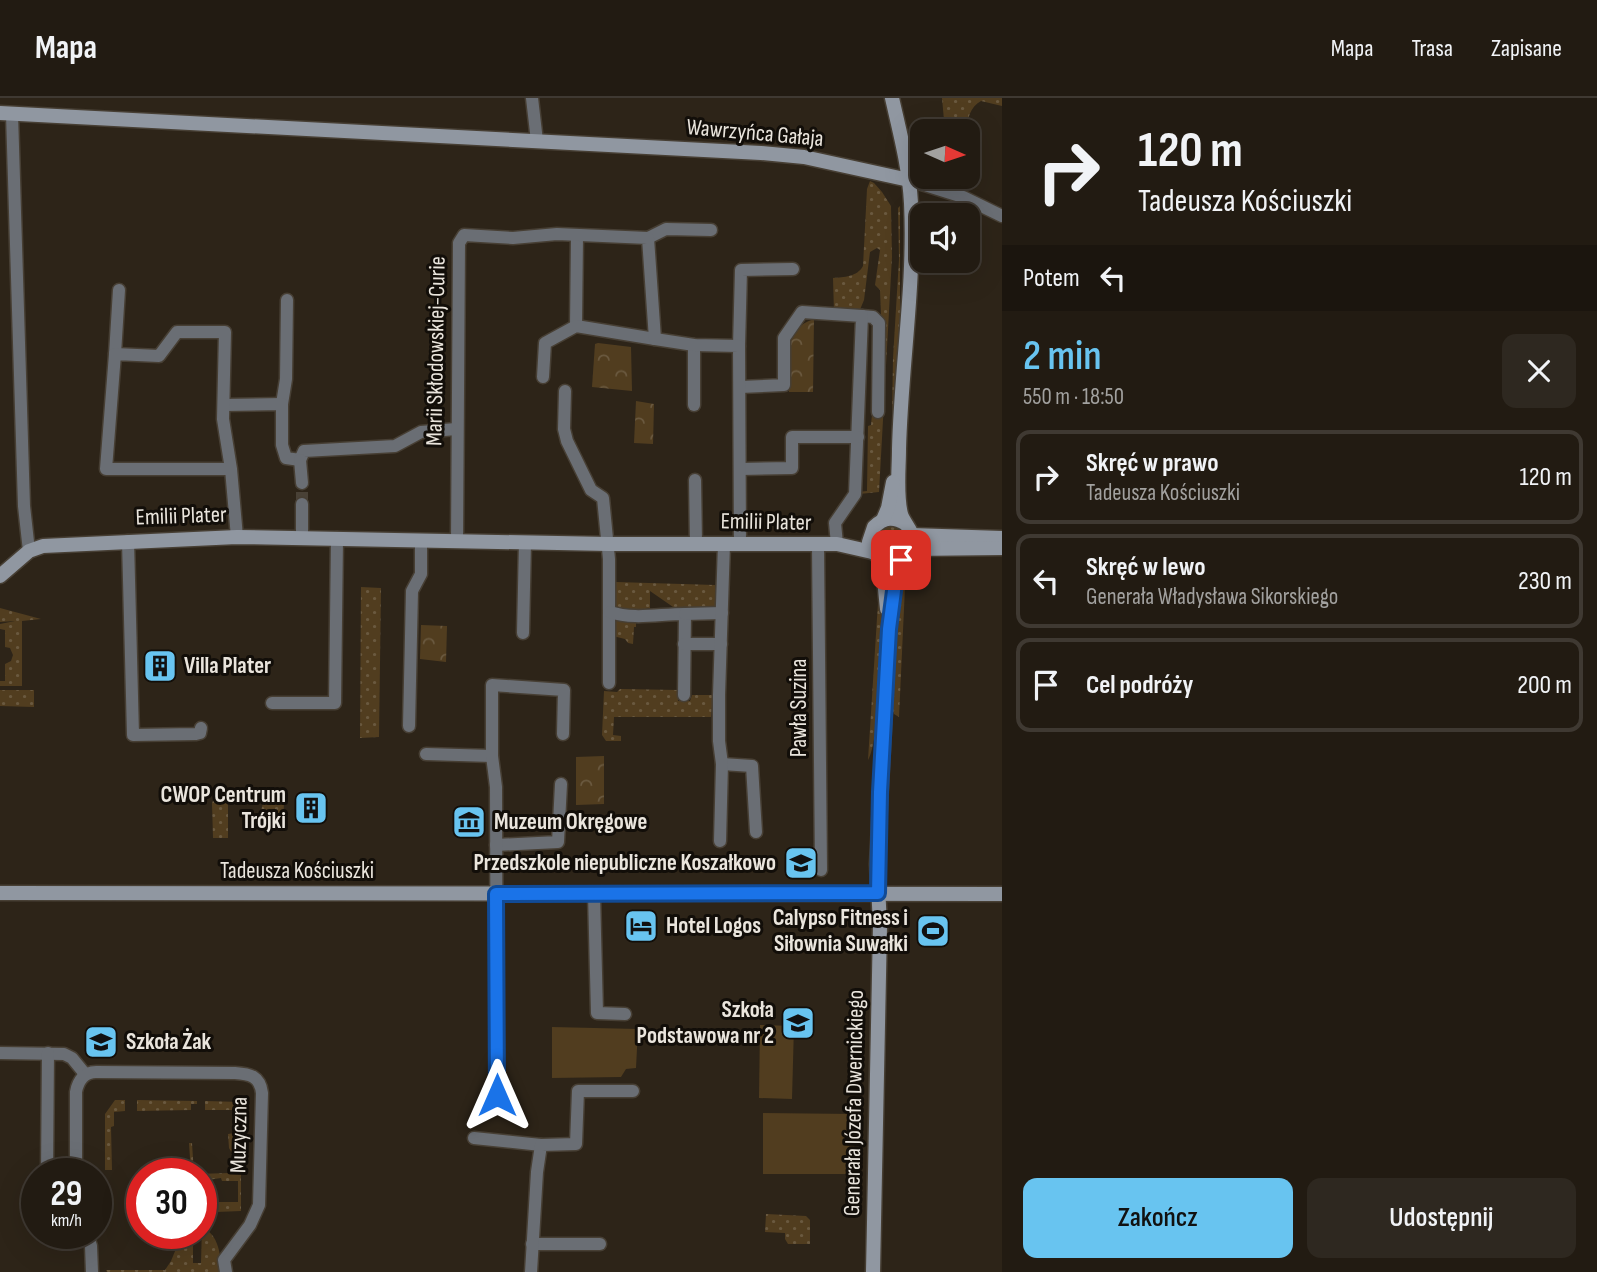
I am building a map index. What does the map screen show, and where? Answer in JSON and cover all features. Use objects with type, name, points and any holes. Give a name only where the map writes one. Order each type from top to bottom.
[{"type":"street","points":[[532,98],[537,141]]},
{"type":"street","points":[[889,629],[897,568],[908,542],[901,513],[899,449],[910,271],[911,204],[909,180],[892,98]]},
{"type":"street","points":[[0,576],[29,551],[24,506],[6,114]]},
{"type":"street","name":"Wawrzyńca Gałaja","points":[[6,114],[804,157],[909,180],[963,197],[1002,216]]},
{"type":"street","name":"Marii Skłodowskiej-Curie","points":[[457,541],[459,243],[464,235],[513,239],[557,234],[648,238],[666,229],[711,230]]},
{"type":"street","points":[[576,326],[577,236]]},
{"type":"street","points":[[648,238],[655,339]]},
{"type":"street","points":[[740,544],[741,270],[793,269]]},
{"type":"street","points":[[118,290],[106,469],[231,469]]},
{"type":"street","points":[[287,300],[282,445],[286,458],[300,460]]},
{"type":"street","points":[[740,387],[784,385],[784,338],[802,312],[873,317],[879,323],[878,412]]},
{"type":"street","points":[[837,544],[835,523],[855,494],[862,316]]},
{"type":"street","points":[[543,377],[545,343],[576,326],[694,345],[740,346]]},
{"type":"street","points":[[115,354],[159,356],[177,332],[225,332],[223,419],[237,537]]},
{"type":"street","points":[[694,345],[694,405]]},
{"type":"street","points":[[565,391],[568,408],[564,429],[567,441],[591,490],[603,498],[608,544],[609,684]]},
{"type":"street","points":[[224,405],[282,404]]},
{"type":"street","points":[[302,483],[300,460],[304,451],[395,446],[421,432],[456,429]]},
{"type":"street","points":[[741,468],[792,468],[792,437],[858,437]]},
{"type":"street","points":[[889,629],[883,569],[869,542],[871,531],[883,520],[888,508],[899,449]]},
{"type":"street","name":"Emilii Plater","points":[[695,480],[695,543]]},
{"type":"street","points":[[302,504],[302,538]]},
{"type":"street","points":[[883,520],[895,519],[908,542],[933,547],[1002,548]]},
{"type":"street","name":"Emilii Plater","points":[[29,551],[57,544],[237,537],[818,545],[837,544],[871,531]]},
{"type":"street","points":[[272,703],[335,703],[337,538]]},
{"type":"street","points":[[876,555],[890,562],[908,542],[1002,538]]},
{"type":"street","points":[[128,541],[133,735],[195,734],[200,733],[201,728]]},
{"type":"street","points":[[409,726],[412,592],[421,574],[421,541]]},
{"type":"street","points":[[523,633],[525,542]]},
{"type":"street","points":[[720,842],[722,764],[719,741],[724,544]]},
{"type":"street","name":"Emilii Plater","points":[[837,544],[876,555]]},
{"type":"street","name":"Pawła Suzina","points":[[818,545],[821,870]]},
{"type":"street","points":[[610,612],[622,617],[722,613]]},
{"type":"street","points":[[684,695],[685,614]]},
{"type":"street","name":"Generała Józefa Dwernickiego","points":[[873,1272],[880,987],[880,792],[889,629]]},
{"type":"street","points":[[684,644],[721,644]]},
{"type":"street","points":[[497,1103],[496,787],[492,756],[492,685],[564,690],[563,734]]},
{"type":"street","points":[[426,754],[492,756]]},
{"type":"street","points":[[722,764],[752,766],[756,832]]},
{"type":"street","points":[[496,845],[558,842],[561,784]]},
{"type":"street","name":"Tadeusza Kościuszki","points":[[0,893],[1002,894]]},
{"type":"street","points":[[594,894],[597,1013],[625,1014]]},
{"type":"street","points":[[0,1053],[48,1053],[68,1056],[85,1074],[76,1093],[75,1158]]},
{"type":"street","points":[[47,1158],[48,1053]]},
{"type":"street","name":"Muzyczna","points":[[85,1074],[243,1073],[260,1082],[259,1205],[250,1225],[224,1260],[226,1272]]},
{"type":"street","points":[[474,1138],[541,1145],[576,1144],[578,1091],[633,1091]]},
{"type":"street","points":[[531,1272],[541,1145]]},
{"type":"street","points":[[532,1244],[600,1244]]},
{"type":"street","points":[[91,1249],[92,1272]]},
{"type":"green space","points":[[942,98],[1002,98],[1002,106],[981,101],[974,107],[969,119],[944,119]]},
{"type":"green space","points":[[870,181],[882,192],[891,206],[892,257],[879,492],[859,494],[858,492],[867,491],[868,426],[871,425],[872,414],[882,415],[884,323],[880,290],[875,285],[880,250],[877,248],[870,252],[864,300],[859,312],[834,312],[833,278],[854,274],[863,266],[867,189]]},
{"type":"green space","points":[[900,206],[900,321],[892,416],[899,259],[898,208]]},
{"type":"green space","points":[[814,319],[813,392],[789,392],[788,359],[792,339],[803,324]]},
{"type":"green space","points":[[595,344],[631,347],[632,391],[592,387]]},
{"type":"green space","points":[[636,401],[654,404],[653,444],[634,443]]},
{"type":"green space","points":[[878,523],[910,529],[905,557],[872,552]]},
{"type":"green space","points":[[613,583],[715,585],[716,609],[676,609],[650,591],[650,608],[640,610],[634,627],[633,644],[628,643],[625,639],[613,636]]},
{"type":"green space","points":[[899,585],[905,587],[899,717],[892,709]]},
{"type":"green space","points":[[361,587],[381,588],[379,737],[360,738]]},
{"type":"green space","points":[[879,587],[882,622],[881,676],[876,728],[868,760]]},
{"type":"green space","points":[[0,608],[41,619],[22,621],[22,686],[0,686],[0,681],[5,681],[5,664],[11,661],[13,655],[10,648],[5,647],[5,630],[0,629],[0,624],[15,621],[0,622]]},
{"type":"green space","points":[[421,625],[447,626],[446,662],[420,659]]},
{"type":"green space","points":[[620,689],[678,690],[678,701],[690,701],[692,695],[713,695],[711,717],[614,717],[613,735],[621,736],[621,741],[606,741],[602,735],[604,691],[617,692]]},
{"type":"green space","points":[[0,690],[34,690],[34,707],[0,706]]},
{"type":"green space","points":[[604,756],[604,804],[576,805],[576,757]]},
{"type":"green space","points":[[228,790],[228,838],[213,838],[212,803],[216,795]]},
{"type":"green space","points":[[270,794],[279,795],[284,803],[283,822],[274,829],[265,823],[261,813],[263,803]]},
{"type":"green space","points":[[760,1025],[794,1026],[792,1099],[759,1098]]},
{"type":"green space","points":[[552,1027],[638,1029],[636,1068],[626,1069],[621,1077],[552,1078]]},
{"type":"green space","points":[[115,1100],[125,1100],[125,1111],[114,1112],[114,1126],[111,1127],[112,1158],[105,1158],[105,1114]]},
{"type":"green space","points":[[137,1100],[197,1101],[197,1104],[191,1104],[191,1110],[137,1111]]},
{"type":"green space","points":[[205,1101],[241,1102],[241,1157],[233,1155],[229,1148],[228,1134],[235,1133],[235,1110],[205,1110]]},
{"type":"green space","points":[[763,1113],[855,1114],[854,1174],[763,1174]]},
{"type":"green space","points":[[189,1143],[192,1143],[193,1158],[190,1158]]},
{"type":"green space","points":[[231,1168],[241,1168],[241,1211],[217,1212],[217,1202],[238,1202],[238,1181],[222,1181],[221,1178],[217,1179],[217,1173],[231,1173]]},
{"type":"green space","points":[[766,1214],[806,1216],[810,1220],[810,1244],[788,1244],[785,1233],[765,1232]]},
{"type":"green space","points":[[217,1246],[221,1272],[106,1270],[165,1270],[176,1249],[193,1249],[193,1263],[201,1263],[201,1249],[217,1249]]},
{"type":"tunnel","points":[[302,483],[302,504]]},
{"type":"place","name":"Villa Plater","points":[[160,666]]},
{"type":"place","name":"CWOP Centrum Trójki","points":[[311,808]]},
{"type":"place","name":"Muzeum Okręgowe","points":[[469,822]]},
{"type":"place","name":"Przedszkole niepubliczne Koszałkowo","points":[[801,863]]},
{"type":"place","name":"Hotel Logos","points":[[641,926]]},
{"type":"place","name":"Calypso Fitness i Siłownia Suwałki","points":[[933,931]]},
{"type":"place","name":"Szkoła Podstawowa nr 2","points":[[798,1023]]},
{"type":"place","name":"Szkoła Żak","points":[[101,1042]]},
{"type":"route","points":[[497,1095],[496,894],[878,893],[877,863],[889,629],[897,568],[901,560]]}]
